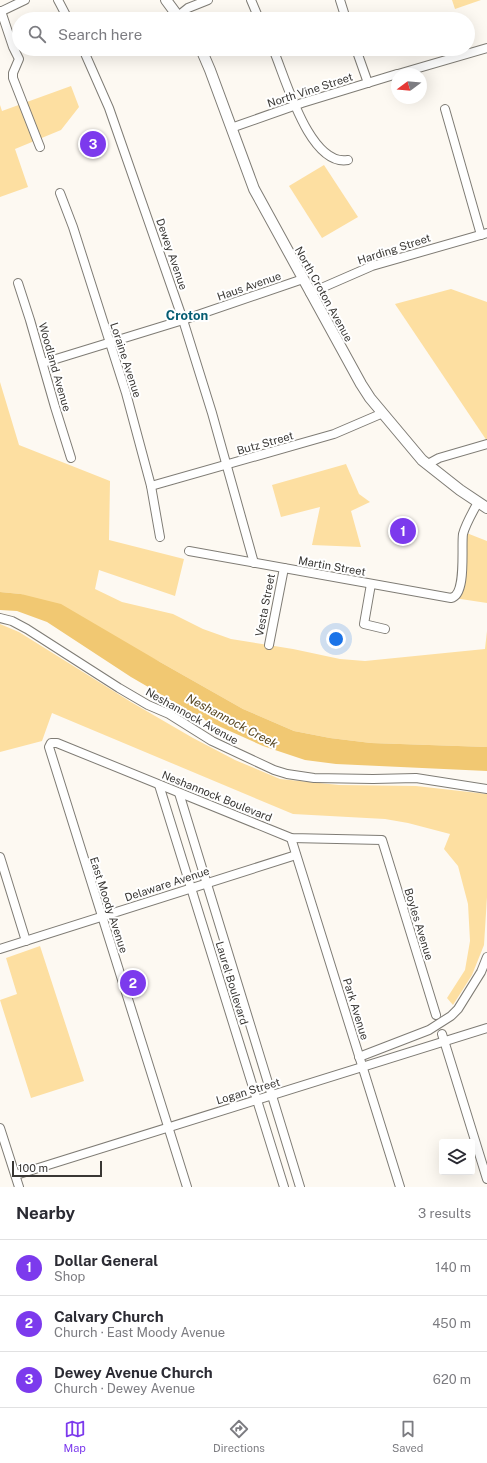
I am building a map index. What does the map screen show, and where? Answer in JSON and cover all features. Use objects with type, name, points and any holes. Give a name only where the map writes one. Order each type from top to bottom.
[{"type":"main road","points":[[166,0],[175,12]]},
{"type":"main road","name":"North Croton Avenue","points":[[204,56],[254,189],[361,384],[382,413],[422,460],[448,481],[483,505]]},
{"type":"street","points":[[12,44],[1,11],[25,0]]},
{"type":"street","points":[[58,0],[64,12]]},
{"type":"street","points":[[184,12],[188,8],[208,0]]},
{"type":"street","points":[[251,0],[256,12]]},
{"type":"street","points":[[340,0],[344,12]]},
{"type":"street","name":"North Vine Street","points":[[475,52],[487,48]]},
{"type":"street","points":[[18,56],[19,59],[13,73],[14,78],[40,147]]},
{"type":"street","name":"Dewey Avenue","points":[[85,56],[109,108],[183,320],[212,413],[254,563]]},
{"type":"street","points":[[276,56],[295,105],[313,140],[318,147],[333,158],[348,160]]},
{"type":"street","points":[[358,56],[368,83]]},
{"type":"street","name":"North Vine Street","points":[[419,68],[460,56]]},
{"type":"street","name":"North Vine Street","points":[[231,128],[295,105],[391,76]]},
{"type":"street","points":[[445,108],[484,234]]},
{"type":"street","name":"Loraine Avenue","points":[[60,193],[73,227],[126,393],[150,486],[160,537]]},
{"type":"street","name":"Harding Street","points":[[310,293],[372,266],[484,234]]},
{"type":"street","name":"Haus Avenue","points":[[43,363],[183,320],[303,279]]},
{"type":"street","name":"Woodland Avenue","points":[[18,283],[43,363],[54,407],[71,458]]},
{"type":"street","name":"Butz Street","points":[[150,486],[334,434],[382,413]]},
{"type":"street","points":[[428,464],[439,458],[487,444]]},
{"type":"street","name":"Martin Street","points":[[188,551],[451,598],[457,596],[460,581],[463,563],[464,532],[483,505]]},
{"type":"street","name":"Vesta Street","points":[[269,645],[284,568]]},
{"type":"street","points":[[371,584],[364,624],[385,629]]},
{"type":"street","name":"Neshannock Avenue","points":[[0,618],[12,621],[27,629],[148,705],[169,714],[212,741],[274,770],[314,778],[416,778],[487,789]]},
{"type":"street","name":"Neshannock Boulevard","points":[[50,744],[54,742],[57,743],[291,838],[382,840]]},
{"type":"street","name":"East Moody Avenue","points":[[50,744],[48,747],[187,1187]]},
{"type":"street","name":"Laurel Boulevard","points":[[159,785],[284,1187]]},
{"type":"street","name":"Laurel Boulevard","points":[[179,793],[300,1187]]},
{"type":"street","name":"Park Avenue","points":[[291,838],[400,1187]]},
{"type":"street","name":"Boyles Avenue","points":[[382,840],[436,1015]]},
{"type":"street","name":"Delaware Avenue","points":[[0,949],[296,855]]},
{"type":"street","points":[[0,857],[26,941]]},
{"type":"street","points":[[359,1057],[429,1030],[451,1016],[458,1009],[487,957]]},
{"type":"street","name":"Logan Street","points":[[16,1175],[362,1067],[443,1038],[487,1028]]},
{"type":"street","points":[[443,1038],[487,1179]]},
{"type":"street","points":[[0,1128],[19,1187]]},
{"type":"shaded area","points":[[452,0],[481,0],[455,9]]},
{"type":"shaded area","points":[[71,86],[79,107],[61,130],[15,149],[28,187],[0,197],[0,105],[2,111]]},
{"type":"shaded area","points":[[324,165],[358,217],[322,238],[289,186]]},
{"type":"shaded area","points":[[451,289],[487,302],[487,441],[395,304]]},
{"type":"shaded area","points":[[0,382],[19,445],[110,481],[109,540],[184,559],[175,596],[99,570],[95,589],[122,602],[173,614],[203,629],[231,639],[293,649],[340,659],[365,661],[485,649],[487,631],[487,747],[371,743],[330,738],[294,731],[243,709],[160,662],[21,594],[0,592]]},
{"type":"shaded area","points":[[346,464],[359,494],[370,502],[351,511],[361,547],[312,545],[320,507],[281,517],[272,485]]},
{"type":"shaded area","points":[[464,532],[487,541],[487,603],[454,598],[457,595]]},
{"type":"shaded area","points":[[0,624],[19,632],[131,702],[193,738],[235,760],[280,779],[339,785],[416,786],[487,794],[487,897],[484,945],[472,975],[453,1005],[447,998],[465,970],[470,941],[468,904],[458,866],[444,849],[450,834],[408,823],[385,819],[293,814],[52,713],[42,741],[0,752]]},
{"type":"shaded area","points":[[40,946],[84,1081],[31,1098],[0,1000],[17,994],[6,958]]},
{"type":"water","name":"Neshannock Creek","points":[[0,592],[21,594],[61,604],[243,709],[294,731],[330,738],[371,743],[487,747],[487,771],[336,764],[305,760],[263,746],[205,720],[131,677],[47,622],[17,611],[0,610]]},
{"type":"place","name":"Dewey Avenue Church","points":[[93,144]]},
{"type":"place","name":"Dollar General","points":[[403,531]]},
{"type":"place","name":"Calvary Church","points":[[133,983]]},
{"type":"district","name":"Croton","points":[[187,315]]}]
